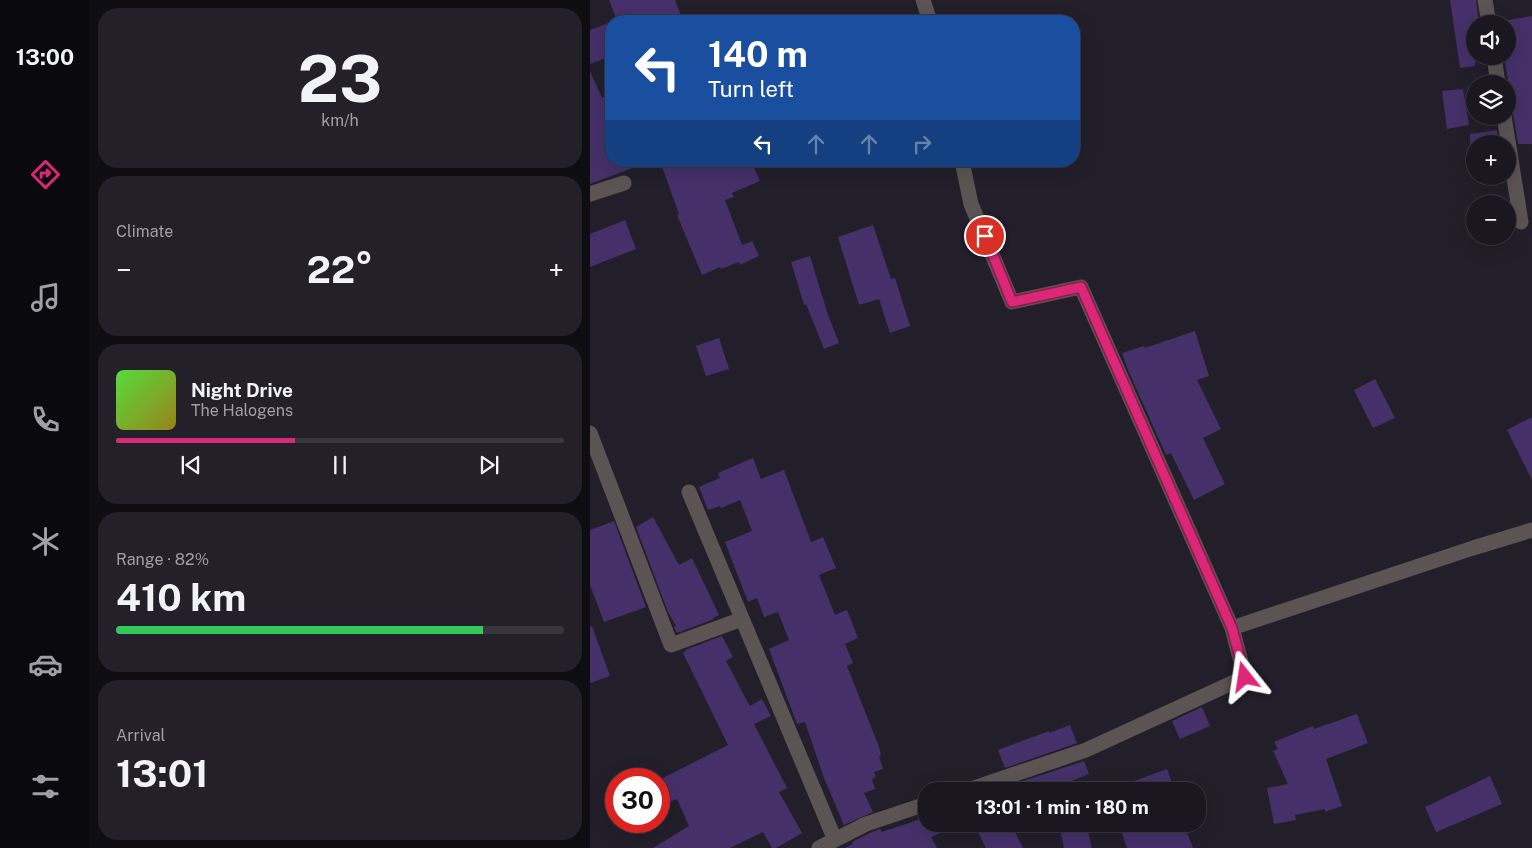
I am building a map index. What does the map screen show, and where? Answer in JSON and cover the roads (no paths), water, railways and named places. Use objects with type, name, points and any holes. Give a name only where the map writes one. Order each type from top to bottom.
[{"type":"street","points":[[924,0],[928,15]]},
{"type":"street","points":[[1485,0],[1488,15]]},
{"type":"street","points":[[1505,125],[1521,222]]},
{"type":"street","points":[[963,167],[971,204],[1012,302],[1081,287],[1232,628],[1245,677],[1086,750],[991,782]]},
{"type":"street","points":[[590,194],[624,183]]},
{"type":"street","points":[[590,432],[671,645],[742,619]]},
{"type":"street","points":[[689,492],[835,840]]},
{"type":"street","points":[[1232,628],[1532,530]]},
{"type":"street","points":[[819,848],[866,824],[918,807]]}]
